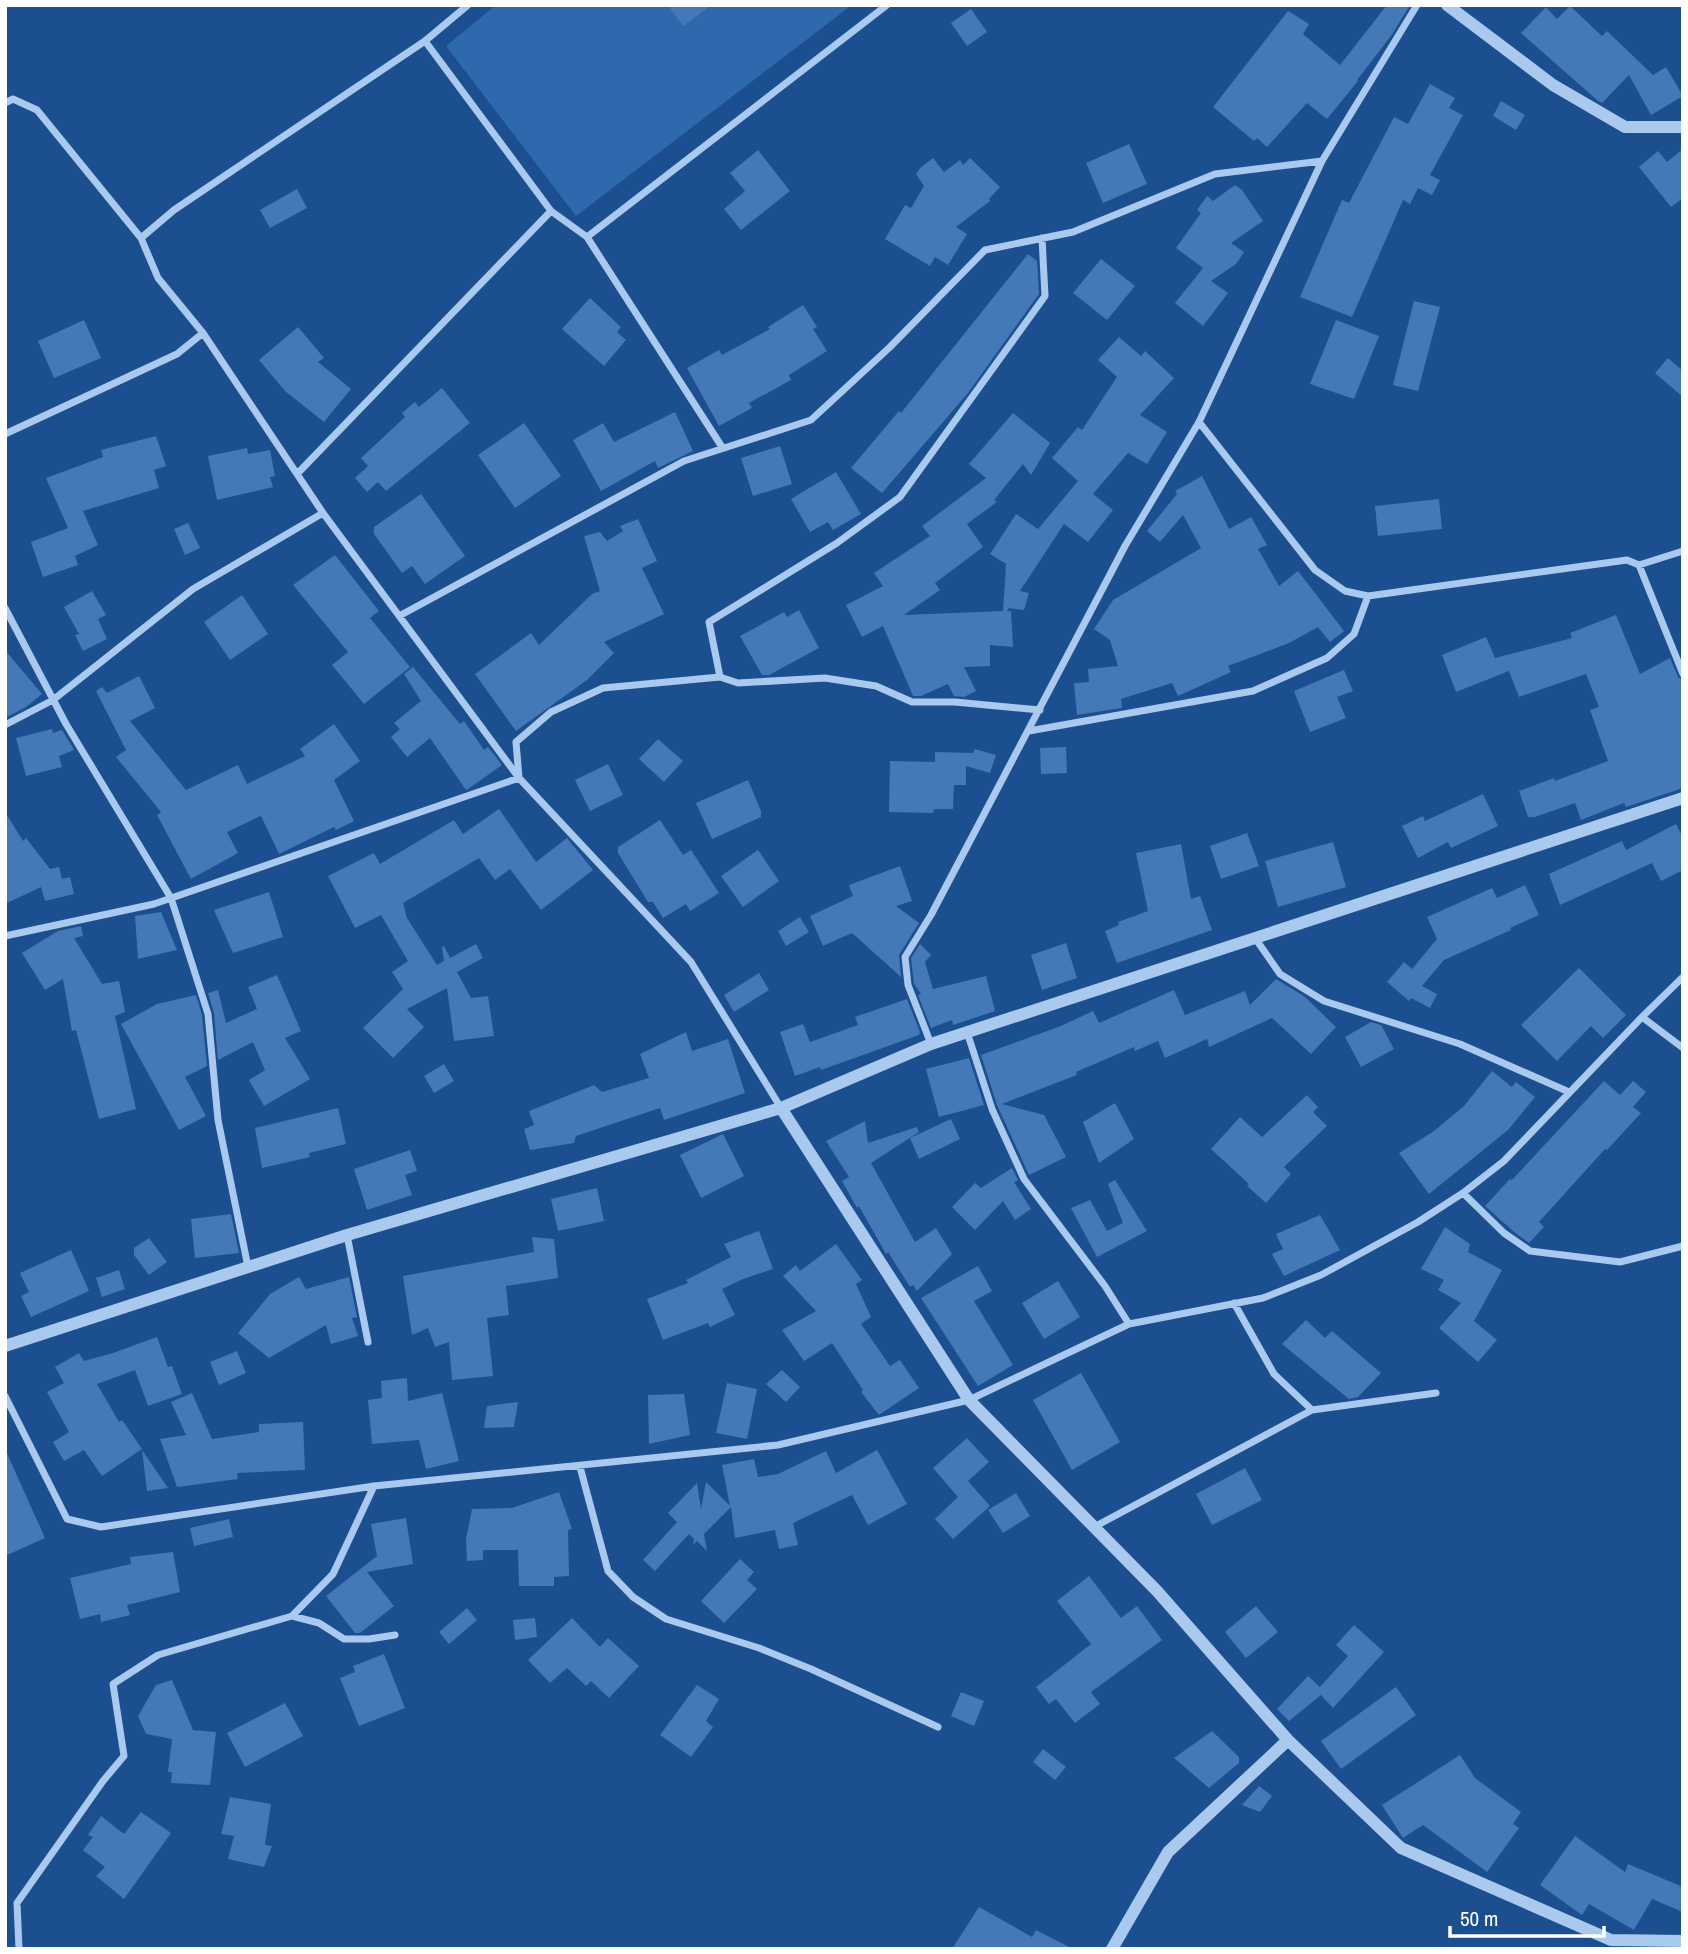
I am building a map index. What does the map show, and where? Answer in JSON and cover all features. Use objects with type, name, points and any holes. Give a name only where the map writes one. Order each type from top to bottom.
[{"type":"street","points":[[141,238],[174,210],[425,41],[468,5]]},
{"type":"street","points":[[587,237],[887,5]]},
{"type":"street","points":[[931,1044],[908,985],[905,957],[931,915],[1125,546],[1199,422],[1322,161],[1417,5]]},
{"type":"street","points":[[1447,5],[1552,85],[1625,127],[1683,127]]},
{"type":"street","points":[[425,41],[551,211],[587,237],[722,447]]},
{"type":"street","points":[[5,103],[13,99],[37,110],[141,238],[158,278],[203,333],[323,513],[519,778],[691,962],[781,1108],[969,1400],[1157,1591],[1288,1740],[1401,1848],[1610,1944],[1683,1941]]},
{"type":"street","points":[[401,615],[684,461],[811,420],[890,347],[985,250],[1073,232],[1215,174],[1322,161]]},
{"type":"street","points":[[297,474],[551,211]]},
{"type":"street","points":[[720,677],[709,622],[837,543],[900,497],[1045,296],[1042,238]]},
{"type":"street","points":[[5,434],[177,354],[203,333]]},
{"type":"street","points":[[1199,422],[1315,570],[1345,591],[1368,596],[1627,560],[1639,565],[1683,551]]},
{"type":"street","points":[[5,725],[53,700],[193,589],[323,513]]},
{"type":"street","points":[[1639,565],[1683,674]]},
{"type":"street","points":[[1029,731],[1254,691],[1327,658],[1354,634],[1368,596]]},
{"type":"street","points":[[5,608],[53,700],[171,898],[208,1014],[218,1120],[248,1267]]},
{"type":"street","points":[[519,778],[516,742],[551,712],[603,688],[720,677],[738,683],[825,678],[876,686],[912,702],[955,702],[1040,710]]},
{"type":"street","points":[[5,936],[154,904],[519,778]]},
{"type":"street","points":[[5,1346],[347,1235],[781,1108],[931,1044],[1683,798]]},
{"type":"street","points":[[1255,938],[1280,974],[1324,1001],[1460,1044],[1569,1092]]},
{"type":"street","points":[[5,1396],[67,1520],[101,1527],[374,1486],[778,1445],[969,1400],[1129,1324],[1263,1298],[1321,1275],[1418,1222],[1463,1193],[1504,1161],[1683,977]]},
{"type":"street","points":[[1642,1017],[1683,1048]]},
{"type":"street","points":[[967,1032],[992,1109],[1024,1179],[1129,1324]]},
{"type":"street","points":[[1463,1193],[1504,1233],[1530,1251],[1620,1262],[1683,1246]]},
{"type":"street","points":[[347,1235],[368,1342]]},
{"type":"street","points":[[1234,1303],[1274,1374],[1312,1410]]},
{"type":"street","points":[[1094,1527],[1312,1410],[1436,1393]]},
{"type":"street","points":[[580,1467],[608,1571],[633,1597],[666,1619],[769,1653],[939,1727]]},
{"type":"street","points":[[19,1949],[17,1903],[103,1781],[124,1756],[113,1684],[158,1655],[292,1616],[333,1574],[374,1486]]},
{"type":"street","points":[[292,1616],[319,1623],[344,1639],[369,1640],[395,1635]]},
{"type":"street","points":[[1112,1949],[1168,1852],[1288,1740]]},
{"type":"shaded area","points":[[496,5],[852,5],[576,216],[446,46]]},
{"type":"building","points":[[668,5],[712,5],[683,26]]},
{"type":"building","points":[[1387,5],[1410,5],[1391,36],[1327,119],[1307,103],[1267,147],[1257,138],[1254,141],[1213,107],[1288,11],[1309,24],[1303,34],[1340,65]]},
{"type":"building","points":[[1570,6],[1602,36],[1607,31],[1653,75],[1666,67],[1683,96],[1651,115],[1629,75],[1602,103],[1597,100],[1521,33],[1546,7],[1557,19]]},
{"type":"building","points":[[971,9],[987,32],[967,46],[951,23]]},
{"type":"building","points":[[1430,84],[1455,98],[1449,108],[1463,115],[1430,175],[1440,180],[1432,195],[1418,188],[1410,204],[1403,200],[1352,317],[1300,297],[1342,200],[1349,203],[1394,117],[1408,124]]},
{"type":"building","points":[[1501,101],[1525,115],[1516,130],[1493,116]]},
{"type":"building","points":[[1129,144],[1147,184],[1103,203],[1086,163]]},
{"type":"building","points":[[1683,149],[1683,198],[1671,207],[1639,167],[1658,151],[1667,162]]},
{"type":"building","points":[[758,150],[790,191],[741,230],[724,209],[745,191],[730,173]]},
{"type":"building","points":[[933,158],[944,172],[960,160],[963,165],[970,158],[1000,187],[990,201],[956,227],[967,234],[948,265],[935,257],[930,266],[885,239],[905,205],[911,208],[924,186],[916,174]]},
{"type":"building","points":[[1235,185],[1242,190],[1263,221],[1231,243],[1244,252],[1236,264],[1211,281],[1228,293],[1203,326],[1175,303],[1203,268],[1176,248],[1201,213],[1197,210],[1207,196],[1213,201]]},
{"type":"building","points":[[297,189],[307,208],[270,228],[260,210]]},
{"type":"building","points":[[1028,254],[1037,261],[1039,294],[968,393],[882,493],[851,468],[899,411],[901,413]]},
{"type":"building","points":[[1101,259],[1135,286],[1107,320],[1073,293]]},
{"type":"building","points":[[590,298],[621,327],[617,332],[626,340],[604,366],[562,329]]},
{"type":"building","points":[[1414,301],[1440,307],[1418,391],[1393,385]]},
{"type":"building","points":[[803,305],[817,327],[813,329],[827,351],[789,375],[791,380],[749,403],[752,408],[719,426],[687,368],[719,350],[722,355],[770,329],[768,327]]},
{"type":"building","points":[[84,320],[101,358],[54,378],[38,341]]},
{"type":"building","points":[[1336,320],[1379,336],[1354,399],[1310,384]]},
{"type":"building","points":[[298,327],[324,358],[318,362],[351,389],[324,422],[285,391],[259,360]]},
{"type":"building","points":[[1119,337],[1141,356],[1145,351],[1174,378],[1140,415],[1167,432],[1147,464],[1128,453],[1093,494],[1113,510],[1088,542],[1064,524],[1020,591],[1029,593],[1024,610],[1009,608],[1007,611],[1011,611],[1013,647],[990,645],[990,666],[964,667],[976,691],[964,697],[954,696],[948,684],[921,696],[913,696],[883,626],[862,637],[846,605],[883,586],[874,573],[930,536],[922,526],[986,478],[969,464],[1013,413],[1050,443],[1031,475],[1023,464],[994,500],[997,502],[967,524],[983,547],[935,583],[940,590],[904,615],[1003,611],[1006,564],[990,554],[1016,514],[1038,529],[1078,481],[1052,458],[1078,427],[1082,430],[1117,377],[1098,360]]},
{"type":"building","points":[[1668,358],[1683,371],[1683,397],[1655,373]]},
{"type":"building","points":[[442,388],[470,423],[386,491],[378,482],[367,492],[355,478],[368,466],[361,458],[405,417],[402,413],[415,402],[419,407]]},
{"type":"building","points":[[675,412],[693,451],[658,468],[655,461],[601,491],[573,440],[603,423],[614,442]]},
{"type":"building","points":[[524,423],[561,476],[515,508],[478,455]]},
{"type":"building","points":[[156,436],[166,466],[154,470],[159,488],[83,511],[98,545],[75,556],[78,565],[43,577],[31,542],[68,528],[46,478],[103,457],[101,450]]},
{"type":"building","points":[[780,446],[792,484],[753,496],[741,458]]},
{"type":"building","points":[[247,448],[248,454],[270,450],[275,476],[270,477],[273,487],[217,500],[208,456]]},
{"type":"building","points":[[836,472],[861,514],[833,530],[828,522],[810,532],[791,499]]},
{"type":"building","points":[[1202,476],[1229,529],[1251,517],[1267,545],[1258,549],[1279,586],[1298,571],[1344,631],[1330,642],[1318,627],[1289,643],[1228,666],[1231,672],[1178,696],[1172,683],[1121,699],[1122,708],[1077,715],[1074,683],[1089,682],[1088,669],[1118,666],[1110,640],[1094,629],[1113,600],[1201,548],[1183,515],[1160,542],[1147,531],[1177,494],[1175,491]]},
{"type":"building","points":[[421,494],[465,556],[425,584],[412,566],[402,573],[374,534],[374,527]]},
{"type":"building","points":[[1439,499],[1442,529],[1378,536],[1375,506]]},
{"type":"building","points":[[638,519],[657,561],[642,568],[664,614],[604,642],[614,653],[587,680],[516,731],[475,674],[531,633],[539,645],[592,594],[600,591],[584,536],[600,532],[607,541],[623,531],[620,526]]},
{"type":"building","points":[[188,523],[200,548],[185,555],[174,529]]},
{"type":"building","points":[[335,555],[379,611],[370,618],[410,667],[364,704],[332,665],[348,652],[293,585]]},
{"type":"building","points":[[92,591],[106,615],[98,619],[107,639],[83,651],[75,635],[79,634],[64,607]]},
{"type":"building","points":[[242,595],[268,634],[230,660],[204,622]]},
{"type":"building","points":[[799,610],[819,648],[769,675],[762,675],[740,636],[784,612],[787,617]]},
{"type":"building","points":[[1616,615],[1640,674],[1670,658],[1678,677],[1683,680],[1683,788],[1626,807],[1624,803],[1581,820],[1575,803],[1528,817],[1519,791],[1608,761],[1590,710],[1599,707],[1586,674],[1519,697],[1509,671],[1456,692],[1442,655],[1486,637],[1495,658],[1572,638],[1570,633]]},
{"type":"building","points":[[5,650],[42,694],[26,707],[5,718]]},
{"type":"building","points":[[413,667],[460,724],[464,721],[484,750],[488,747],[502,765],[466,790],[430,738],[407,757],[391,737],[400,729],[394,723],[421,701],[404,674]]},
{"type":"building","points":[[1344,670],[1353,691],[1337,697],[1346,718],[1310,732],[1294,691]]},
{"type":"building","points":[[139,676],[155,708],[130,721],[186,790],[238,765],[247,784],[305,756],[300,749],[334,724],[360,761],[334,780],[354,821],[336,830],[334,827],[279,854],[261,816],[227,832],[238,853],[191,879],[157,815],[161,812],[116,757],[126,750],[96,691],[102,687],[107,693]]},
{"type":"building","points":[[52,729],[53,733],[62,730],[74,750],[59,756],[62,767],[26,776],[16,738]]},
{"type":"building","points":[[658,739],[683,761],[664,782],[639,759]]},
{"type":"building","points":[[1066,747],[1067,773],[1041,774],[1040,748]]},
{"type":"building","points":[[975,749],[996,755],[990,773],[966,766],[966,785],[954,785],[953,809],[934,809],[933,813],[889,812],[890,761],[935,762],[935,752],[973,753]]},
{"type":"building","points":[[608,764],[623,795],[590,811],[575,780]]},
{"type":"building","points":[[748,780],[761,817],[712,839],[696,803]]},
{"type":"building","points":[[1483,794],[1498,826],[1451,848],[1448,842],[1418,858],[1402,826],[1423,816],[1425,821]]},
{"type":"building","points":[[499,809],[536,862],[567,838],[593,870],[541,910],[510,869],[495,880],[479,858],[403,903],[407,918],[437,965],[444,961],[442,947],[444,946],[450,958],[476,944],[483,958],[457,972],[471,998],[488,996],[494,1036],[454,1041],[447,988],[407,1009],[424,1027],[393,1058],[363,1028],[403,989],[392,972],[408,961],[381,915],[355,928],[328,876],[374,853],[380,864],[454,820],[463,834]]},
{"type":"building","points":[[5,812],[23,841],[26,838],[50,869],[59,867],[62,879],[70,877],[74,894],[45,901],[41,887],[5,904]]},
{"type":"building","points":[[660,820],[683,855],[691,850],[719,893],[690,911],[686,904],[663,918],[653,902],[648,902],[618,853],[618,847]]},
{"type":"building","points":[[1676,824],[1683,838],[1683,870],[1661,881],[1652,863],[1560,905],[1549,874],[1622,841],[1626,850]]},
{"type":"building","points":[[1247,833],[1259,866],[1221,879],[1210,846]]},
{"type":"building","points":[[1333,842],[1346,887],[1278,907],[1265,861]]},
{"type":"building","points":[[1181,844],[1191,899],[1200,896],[1212,930],[1117,963],[1105,931],[1119,925],[1118,922],[1148,911],[1136,853]]},
{"type":"building","points":[[758,850],[779,881],[743,907],[721,876]]},
{"type":"building","points":[[900,866],[912,901],[896,906],[919,923],[899,955],[901,977],[852,933],[823,946],[810,916],[853,896],[849,885]]},
{"type":"building","points":[[1525,885],[1539,915],[1444,960],[1422,986],[1437,994],[1430,1008],[1411,998],[1409,1001],[1387,982],[1404,962],[1412,969],[1437,939],[1427,917],[1492,888],[1497,898]]},
{"type":"building","points":[[269,892],[283,937],[233,953],[214,910]]},
{"type":"building","points":[[161,912],[177,950],[138,959],[135,916]]},
{"type":"building","points":[[800,917],[809,932],[786,946],[778,931]]},
{"type":"building","points":[[81,926],[83,936],[74,938],[102,984],[119,981],[125,1012],[115,1016],[136,1109],[99,1119],[76,1030],[72,1031],[63,979],[45,990],[22,953],[58,931]]},
{"type":"building","points":[[1066,943],[1077,978],[1042,990],[1031,955]]},
{"type":"building","points":[[920,944],[931,955],[925,962],[933,989],[986,976],[995,1011],[953,1025],[952,1020],[931,1028],[918,995],[921,994],[914,984],[911,958]]},
{"type":"building","points":[[1579,968],[1626,1015],[1603,1038],[1591,1026],[1557,1061],[1521,1025]]},
{"type":"building","points":[[759,973],[769,990],[734,1012],[724,995]]},
{"type":"building","points":[[277,975],[301,1031],[285,1038],[310,1079],[264,1106],[249,1080],[265,1070],[253,1042],[218,1060],[214,1013],[208,993],[218,990],[226,1023],[257,1009],[248,987]]},
{"type":"building","points":[[1276,979],[1305,997],[1336,1027],[1311,1054],[1272,1018],[1209,1047],[1207,1039],[1165,1058],[1158,1041],[1135,1051],[1134,1047],[1076,1072],[1077,1075],[1002,1104],[1044,1115],[1066,1157],[1029,1175],[997,1105],[981,1055],[1061,1026],[1093,1011],[1099,1023],[1174,990],[1185,1015],[1245,991],[1250,1005]]},
{"type":"building","points":[[196,995],[202,1015],[207,1066],[185,1077],[206,1116],[179,1130],[121,1024],[157,1004]]},
{"type":"building","points":[[907,999],[919,1035],[821,1070],[820,1067],[795,1076],[780,1032],[803,1024],[810,1042],[858,1025],[855,1017]]},
{"type":"building","points":[[1371,1022],[1381,1025],[1394,1049],[1361,1067],[1345,1037]]},
{"type":"building","points":[[686,1032],[692,1051],[728,1039],[745,1093],[664,1120],[660,1108],[576,1136],[574,1143],[530,1150],[524,1129],[534,1125],[529,1111],[594,1085],[602,1092],[649,1078],[640,1054]]},
{"type":"building","points":[[969,1058],[984,1105],[939,1117],[926,1069]]},
{"type":"building","points":[[444,1064],[454,1081],[434,1093],[424,1076]]},
{"type":"building","points":[[1492,1071],[1512,1087],[1516,1082],[1535,1097],[1508,1130],[1429,1194],[1399,1153],[1434,1131],[1464,1106]]},
{"type":"building","points":[[1604,1081],[1620,1095],[1633,1081],[1646,1092],[1633,1107],[1641,1113],[1539,1222],[1544,1227],[1529,1243],[1485,1206]]},
{"type":"building","points":[[1307,1095],[1318,1107],[1313,1112],[1327,1126],[1284,1167],[1291,1174],[1266,1203],[1211,1149],[1240,1117],[1262,1137]]},
{"type":"building","points":[[1115,1103],[1134,1139],[1099,1163],[1083,1122]]},
{"type":"building","points":[[338,1108],[346,1144],[309,1153],[310,1157],[262,1168],[255,1128]]},
{"type":"building","points":[[951,1119],[960,1139],[919,1159],[910,1138]]},
{"type":"building","points":[[865,1121],[868,1143],[917,1127],[919,1132],[871,1163],[915,1242],[936,1228],[952,1254],[917,1291],[913,1285],[910,1287],[888,1252],[886,1254],[859,1206],[857,1208],[842,1181],[849,1177],[826,1141]]},
{"type":"building","points":[[723,1134],[744,1176],[701,1198],[680,1155]]},
{"type":"building","points":[[410,1150],[417,1171],[405,1175],[412,1195],[367,1210],[354,1169]]},
{"type":"building","points":[[1012,1168],[1018,1180],[1014,1182],[1031,1209],[1015,1220],[1003,1201],[975,1230],[952,1207],[975,1183],[981,1188]]},
{"type":"building","points":[[1115,1180],[1147,1231],[1097,1257],[1071,1208],[1090,1200],[1107,1231],[1123,1223],[1108,1184]]},
{"type":"building","points":[[597,1188],[604,1221],[558,1231],[551,1199]]},
{"type":"building","points":[[231,1214],[239,1253],[195,1258],[191,1219]]},
{"type":"building","points":[[1320,1215],[1340,1250],[1284,1276],[1272,1254],[1283,1249],[1276,1234]]},
{"type":"building","points":[[1445,1227],[1470,1244],[1468,1252],[1502,1270],[1474,1321],[1497,1340],[1478,1362],[1439,1328],[1461,1303],[1438,1290],[1444,1280],[1421,1269]]},
{"type":"building","points":[[759,1231],[773,1269],[722,1289],[735,1315],[710,1327],[708,1323],[663,1340],[647,1299],[688,1283],[686,1280],[731,1257],[724,1244]]},
{"type":"building","points":[[532,1237],[554,1239],[558,1278],[506,1286],[509,1315],[487,1318],[493,1376],[452,1380],[449,1342],[435,1347],[428,1328],[412,1335],[403,1276],[534,1252]]},
{"type":"building","points":[[149,1238],[167,1262],[149,1275],[134,1255],[134,1248]]},
{"type":"building","points":[[836,1244],[862,1280],[856,1284],[871,1317],[861,1324],[890,1366],[900,1360],[919,1388],[879,1415],[861,1392],[863,1390],[832,1343],[804,1361],[782,1330],[816,1311],[783,1276],[796,1265],[800,1271]]},
{"type":"building","points":[[71,1250],[89,1291],[31,1317],[21,1296],[29,1292],[20,1273]]},
{"type":"building","points":[[978,1266],[992,1291],[974,1301],[1013,1365],[978,1386],[921,1298]]},
{"type":"building","points":[[119,1270],[125,1289],[102,1297],[96,1278]]},
{"type":"building","points":[[299,1277],[306,1289],[349,1277],[357,1317],[352,1318],[358,1336],[331,1344],[326,1325],[269,1358],[238,1333],[270,1294]]},
{"type":"building","points":[[1058,1281],[1080,1317],[1044,1339],[1022,1303]]},
{"type":"building","points":[[1306,1320],[1325,1338],[1332,1331],[1381,1373],[1358,1397],[1349,1399],[1282,1344]]},
{"type":"building","points":[[157,1337],[182,1394],[148,1406],[135,1370],[97,1384],[119,1422],[122,1420],[142,1449],[102,1476],[84,1450],[64,1461],[53,1442],[69,1432],[47,1392],[64,1383],[55,1367],[79,1353],[84,1361]]},
{"type":"building","points":[[237,1351],[246,1373],[219,1385],[210,1362]]},
{"type":"building","points":[[782,1370],[800,1387],[786,1402],[766,1384]]},
{"type":"building","points":[[1081,1373],[1120,1442],[1072,1470],[1033,1400]]},
{"type":"building","points":[[407,1378],[408,1401],[442,1393],[459,1461],[426,1469],[419,1440],[372,1444],[368,1400],[382,1398],[381,1381]]},
{"type":"building","points":[[727,1383],[757,1389],[747,1439],[716,1433]]},
{"type":"building","points":[[192,1393],[212,1439],[259,1432],[259,1424],[303,1422],[305,1470],[237,1473],[238,1479],[177,1487],[160,1439],[186,1435],[171,1402]]},
{"type":"building","points":[[684,1394],[690,1435],[649,1444],[648,1395]]},
{"type":"building","points":[[518,1402],[514,1427],[484,1428],[487,1406]]},
{"type":"building","points":[[967,1438],[989,1462],[968,1481],[990,1506],[953,1539],[935,1519],[958,1497],[933,1468]]},
{"type":"building","points":[[5,1449],[45,1538],[5,1556]]},
{"type":"building","points":[[142,1450],[168,1488],[147,1491]]},
{"type":"building","points":[[877,1450],[907,1504],[868,1525],[852,1495],[793,1523],[798,1545],[779,1549],[775,1530],[735,1538],[731,1507],[704,1534],[707,1551],[697,1541],[693,1545],[694,1539],[689,1534],[655,1571],[643,1560],[677,1522],[668,1513],[697,1483],[701,1509],[706,1482],[730,1506],[722,1465],[754,1459],[758,1477],[778,1474],[826,1451],[836,1473]]},
{"type":"building","points":[[1245,1468],[1262,1500],[1212,1525],[1196,1494]]},
{"type":"building","points":[[559,1492],[572,1529],[568,1530],[569,1576],[554,1577],[554,1586],[519,1586],[518,1550],[483,1550],[483,1560],[467,1561],[466,1539],[472,1509],[512,1508]]},
{"type":"building","points":[[1016,1493],[1030,1516],[1003,1533],[988,1510]]},
{"type":"building","points":[[406,1518],[413,1564],[367,1572],[394,1606],[360,1633],[355,1633],[326,1596],[377,1556],[371,1524]]},
{"type":"building","points":[[229,1519],[233,1537],[194,1546],[190,1528]]},
{"type":"building","points":[[173,1552],[180,1592],[127,1605],[130,1615],[101,1622],[100,1614],[80,1619],[70,1578],[131,1564],[130,1557]]},
{"type":"building","points":[[740,1559],[754,1572],[747,1580],[757,1589],[724,1623],[701,1601]]},
{"type":"building","points":[[1089,1576],[1121,1618],[1137,1606],[1162,1640],[1091,1692],[1100,1704],[1075,1723],[1056,1699],[1049,1704],[1036,1687],[1091,1644],[1057,1601]]},
{"type":"building","points":[[1256,1606],[1278,1632],[1246,1658],[1225,1632]]},
{"type":"building","points":[[467,1608],[477,1620],[449,1644],[439,1632]]},
{"type":"building","points":[[535,1618],[537,1637],[515,1640],[513,1620]]},
{"type":"building","points":[[572,1618],[600,1647],[608,1638],[639,1666],[609,1698],[591,1681],[586,1686],[567,1668],[550,1683],[528,1660]]},
{"type":"building","points":[[1354,1625],[1384,1652],[1333,1708],[1321,1695],[1289,1721],[1277,1709],[1308,1676],[1320,1687],[1348,1656],[1336,1645]]},
{"type":"building","points":[[384,1654],[405,1708],[359,1726],[340,1678],[355,1672],[353,1666]]},
{"type":"building","points":[[172,1680],[193,1730],[216,1732],[210,1785],[171,1783],[172,1772],[168,1772],[172,1739],[146,1734],[138,1716],[156,1685]]},
{"type":"building","points":[[697,1685],[719,1699],[706,1721],[713,1727],[691,1757],[660,1735]]},
{"type":"building","points":[[1396,1687],[1416,1715],[1341,1769],[1321,1741]]},
{"type":"building","points":[[961,1692],[984,1701],[974,1726],[951,1716]]},
{"type":"building","points":[[285,1703],[303,1736],[245,1767],[227,1733]]},
{"type":"building","points":[[1212,1731],[1239,1757],[1239,1763],[1209,1788],[1174,1758]]},
{"type":"building","points":[[1043,1749],[1066,1767],[1055,1780],[1033,1762]]},
{"type":"building","points":[[1460,1755],[1475,1778],[1521,1812],[1513,1824],[1519,1828],[1487,1872],[1423,1825],[1403,1838],[1382,1805]]},
{"type":"building","points":[[1259,1786],[1272,1796],[1260,1812],[1242,1805]]},
{"type":"building","points":[[230,1797],[271,1804],[265,1845],[272,1846],[264,1867],[228,1859],[234,1836],[221,1834]]},
{"type":"building","points":[[141,1812],[171,1833],[124,1899],[96,1876],[105,1867],[83,1850],[93,1837],[88,1835],[101,1816],[124,1834]]},
{"type":"building","points":[[1575,1836],[1625,1872],[1628,1864],[1683,1887],[1683,1912],[1652,1899],[1634,1930],[1589,1904],[1582,1915],[1540,1885]]},
{"type":"building","points":[[979,1907],[1032,1937],[1036,1930],[1073,1949],[952,1949]]}]
